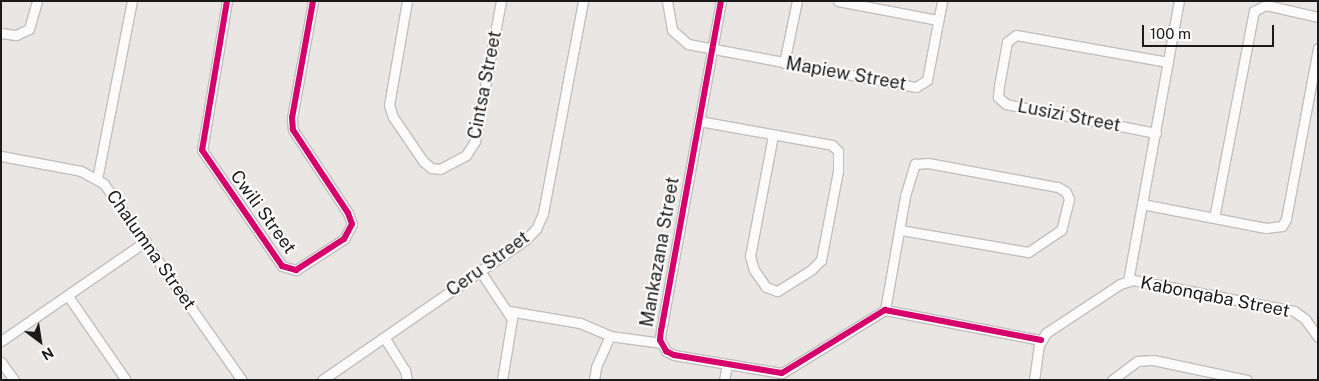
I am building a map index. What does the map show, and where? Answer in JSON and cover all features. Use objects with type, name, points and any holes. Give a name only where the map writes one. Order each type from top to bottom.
[{"type":"street","points":[[1,33],[16,35],[29,30],[37,1]]},
{"type":"street","points":[[98,179],[132,1]]},
{"type":"street","name":"Cwili Street","points":[[227,1],[202,150],[282,266],[296,270],[348,235],[352,224],[348,213],[293,130],[292,118],[313,1]]},
{"type":"street","name":"Cintsa Street","points":[[407,1],[389,105],[393,117],[423,161],[428,166],[440,169],[466,155],[476,141],[501,1]]},
{"type":"street","name":"Ceru Street","points":[[322,380],[526,240],[543,213],[583,1]]},
{"type":"street","name":"Mapiew Street","points":[[667,1],[672,30],[688,44],[712,51],[919,87],[928,76],[942,1]]},
{"type":"street","name":"Mankazana Street","points":[[721,1],[661,330],[662,343],[674,355],[771,373],[790,371],[885,310]]},
{"type":"street","points":[[784,63],[797,1]]},
{"type":"street","points":[[838,1],[938,20]]},
{"type":"street","points":[[1128,281],[1179,1]]},
{"type":"street","points":[[1214,218],[1254,11],[1266,5],[1318,18]]},
{"type":"street","name":"Lusizi Street","points":[[1156,133],[1006,104],[998,97],[999,86],[1007,42],[1016,35],[1168,62]]},
{"type":"street","points":[[1142,204],[1271,229],[1284,223],[1318,48]]},
{"type":"street","points":[[699,120],[833,146],[840,158],[820,260],[811,270],[777,291],[766,288],[754,270],[750,256],[773,135]]},
{"type":"street","name":"Chalumna Street","points":[[1,156],[81,171],[98,179],[110,190],[242,380]]},
{"type":"street","points":[[900,230],[1028,252],[1061,230],[1069,200],[1066,192],[1058,187],[920,163],[912,168],[900,230],[885,310],[1041,340],[1034,380]]},
{"type":"street","points":[[1,342],[146,241]]},
{"type":"street","points":[[480,272],[508,311],[512,327],[502,380]]},
{"type":"street","name":"Kabonqaba Street","points":[[1041,340],[1063,321],[1128,281],[1289,310],[1305,319],[1318,337]]},
{"type":"street","points":[[68,296],[126,380]]},
{"type":"street","points":[[508,311],[580,323],[610,336],[662,343]]},
{"type":"street","points":[[594,380],[596,367],[610,336]]},
{"type":"street","points":[[384,337],[405,370],[407,380]]},
{"type":"street","points":[[1112,380],[1138,361],[1153,360],[1248,380]]},
{"type":"street","points":[[1,362],[14,380]]},
{"type":"street","points":[[724,380],[727,365]]},
{"type":"cycle path","points":[[227,1],[202,150],[282,266],[296,270],[344,239],[352,224],[348,213],[293,130],[292,118],[313,1]]},
{"type":"cycle path","points":[[721,1],[661,330],[660,340],[666,351],[674,355],[782,373],[885,310],[1041,340]]}]
